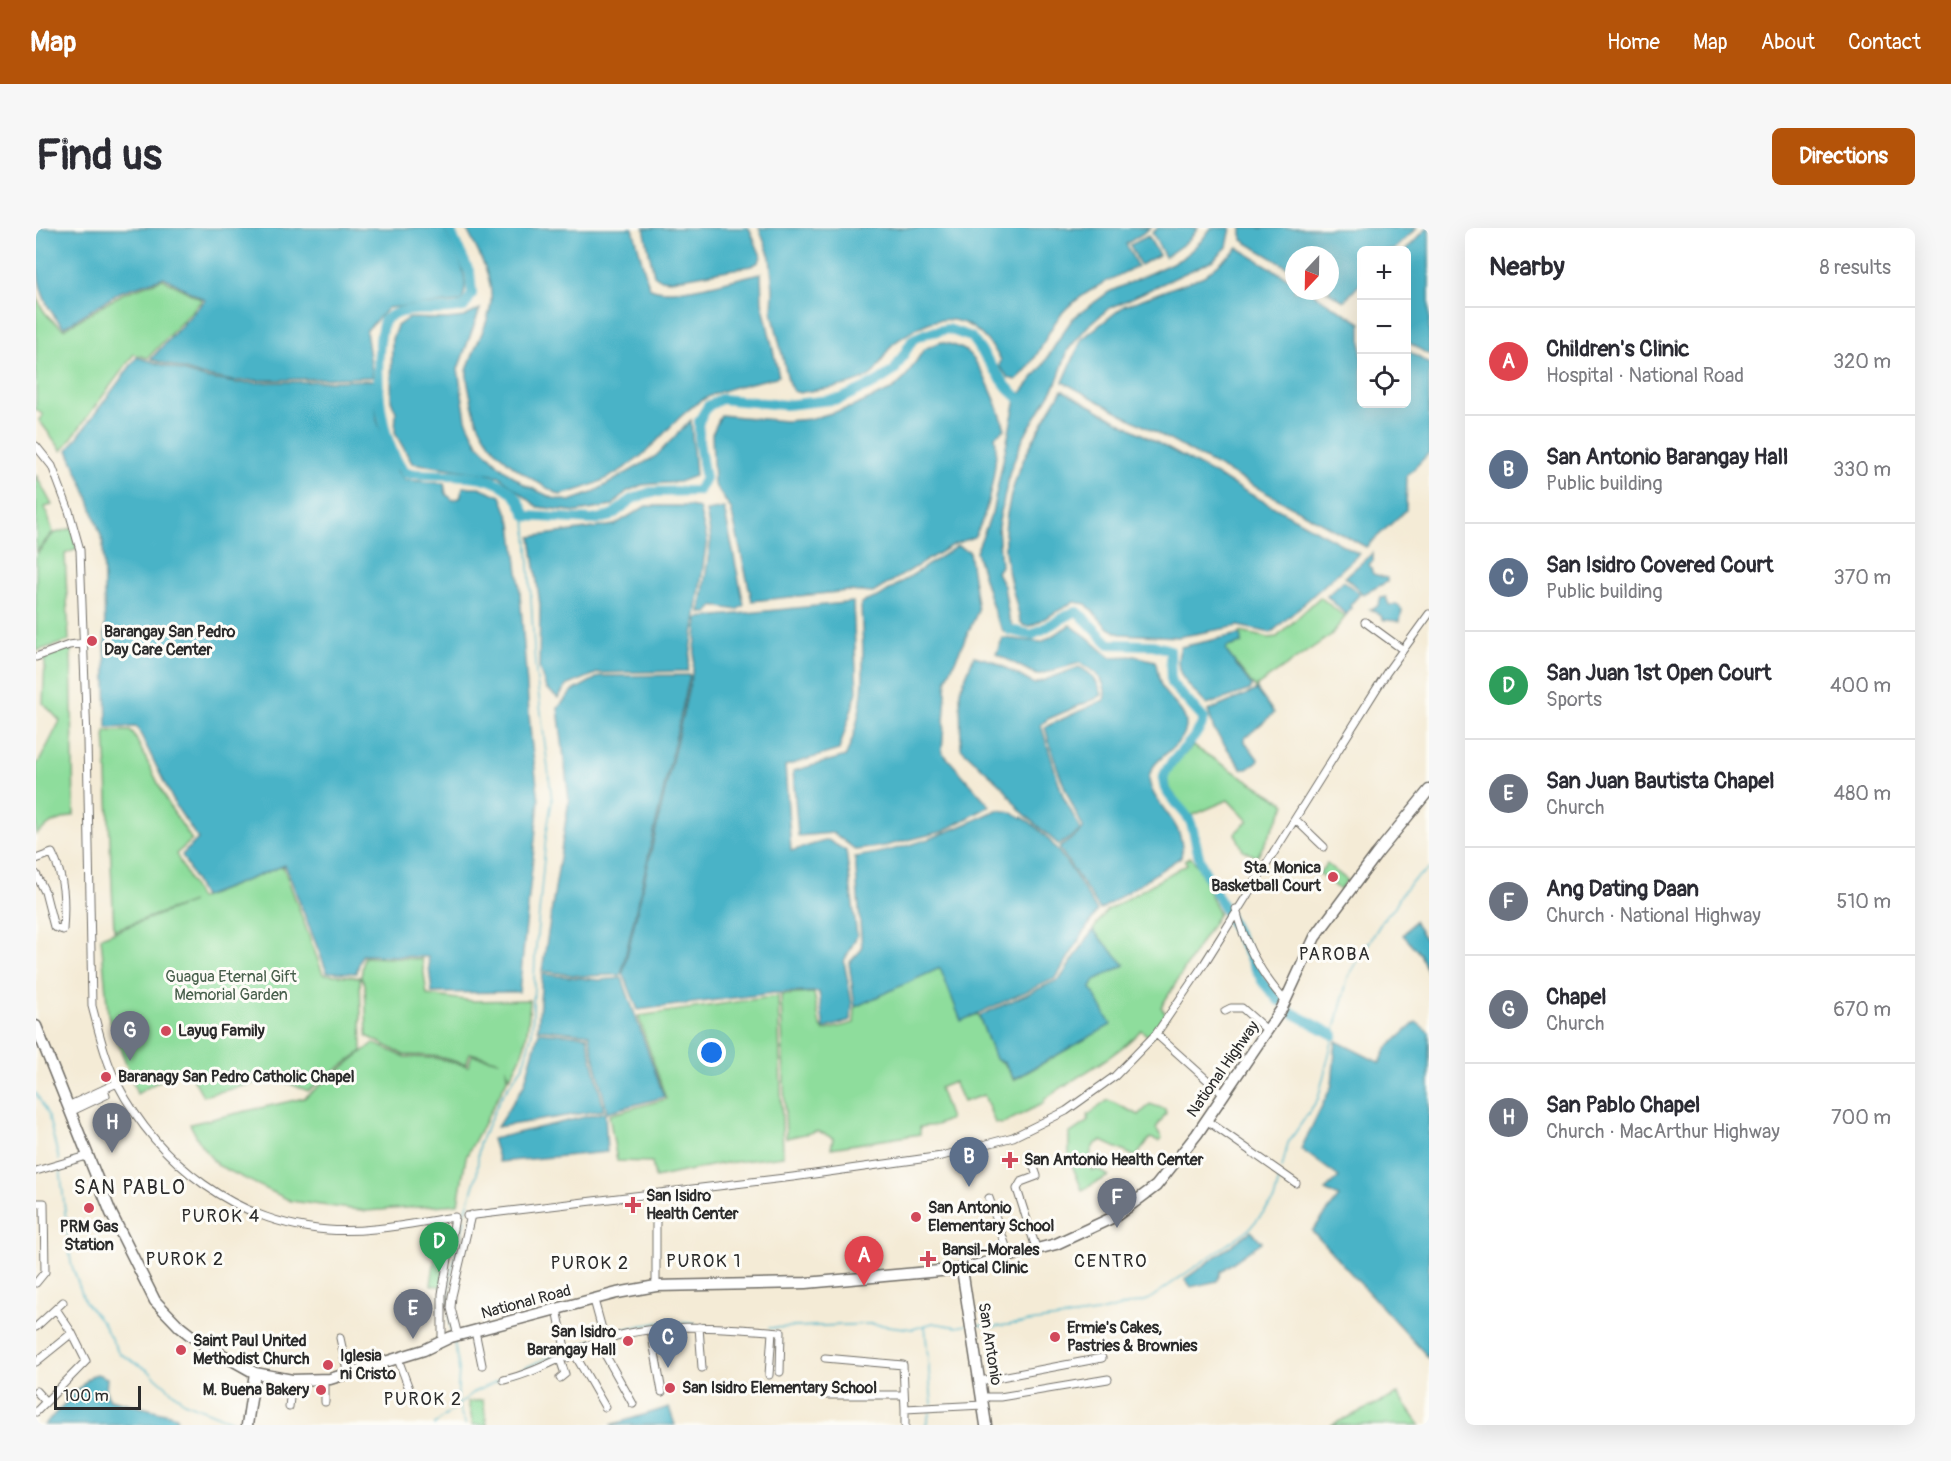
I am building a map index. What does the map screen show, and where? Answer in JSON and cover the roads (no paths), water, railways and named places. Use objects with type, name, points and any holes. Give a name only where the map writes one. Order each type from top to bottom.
[{"type":"main road","name":"National Highway","points":[[962,1269],[1037,1251],[1116,1216],[1156,1186],[1206,1120],[1268,1031],[1285,1001],[1314,937],[1429,790]]},
{"type":"main road","name":"National Road","points":[[36,1026],[87,1156],[136,1266],[155,1301],[180,1327],[238,1365],[255,1373],[292,1380],[325,1380],[398,1359],[475,1330],[656,1286],[806,1283],[962,1269]]},
{"type":"main road","name":"San Antonio","points":[[962,1269],[972,1321],[986,1425]]},
{"type":"main road","points":[[247,1422],[255,1373]]},
{"type":"street","points":[[36,446],[52,466],[69,511],[80,550],[92,1006],[100,1037],[117,1083],[136,1117],[172,1159],[207,1188],[268,1217],[302,1226],[352,1230],[455,1217],[442,1294],[452,1337]]},
{"type":"street","points":[[452,1337],[452,1296],[469,1216],[793,1177],[954,1153],[1013,1137],[1066,1111],[1115,1076],[1156,1034],[1204,964],[1236,909],[1402,649],[1429,614]]},
{"type":"street","points":[[1365,622],[1402,649]]},
{"type":"street","points":[[36,657],[69,645],[84,643]]},
{"type":"street","points":[[1295,819],[1324,848]]},
{"type":"street","points":[[36,859],[52,853],[61,871],[64,884],[63,930],[54,927],[45,892],[36,874]]},
{"type":"street","points":[[1236,909],[1252,956],[1265,978],[1285,1001]]},
{"type":"street","points":[[1225,1011],[1231,1008],[1242,1008],[1268,1031]]},
{"type":"street","points":[[1156,1034],[1223,1094]]},
{"type":"street","points":[[69,1109],[117,1083]]},
{"type":"street","points":[[1206,1120],[1293,1180]]},
{"type":"street","points":[[1029,1154],[1037,1176],[1021,1182],[1017,1189],[1037,1251]]},
{"type":"street","points":[[36,1171],[87,1156]]},
{"type":"street","points":[[989,1198],[1010,1258]]},
{"type":"street","points":[[36,1203],[44,1203],[45,1272],[36,1283]]},
{"type":"street","points":[[656,1219],[656,1286]]},
{"type":"street","points":[[594,1300],[603,1338],[633,1404]]},
{"type":"street","points":[[36,1327],[63,1302]]},
{"type":"street","points":[[36,1412],[86,1361],[72,1333],[56,1309]]},
{"type":"street","points":[[557,1309],[565,1374],[560,1378]]},
{"type":"street","points":[[504,1380],[526,1375],[564,1354],[574,1353],[603,1338],[627,1331],[699,1327],[781,1332],[780,1372]]},
{"type":"street","points":[[699,1327],[702,1368]]},
{"type":"street","points":[[475,1330],[482,1365]]},
{"type":"street","points":[[651,1330],[662,1392]]},
{"type":"street","points":[[769,1375],[772,1332]]},
{"type":"street","points":[[36,1362],[72,1333]]},
{"type":"street","points":[[340,1338],[348,1375]]},
{"type":"street","points":[[574,1353],[605,1407]]},
{"type":"street","points":[[825,1358],[903,1365],[905,1425]]},
{"type":"street","points":[[980,1381],[1102,1358]]},
{"type":"street","points":[[398,1359],[411,1394]]},
{"type":"street","points":[[905,1409],[933,1409],[1108,1379]]},
{"type":"street","points":[[289,1407],[292,1380]]},
{"type":"street","points":[[325,1380],[326,1402]]},
{"type":"street","points":[[36,1390],[46,1402]]},
{"type":"street","points":[[827,1395],[904,1395]]},
{"type":"water","points":[[36,228],[444,228],[461,264],[465,283],[464,293],[461,302],[388,308],[366,331],[373,377],[233,381],[201,375],[151,359],[205,300],[164,277],[120,292],[64,327],[48,306],[43,294],[37,270]]},
{"type":"water","points":[[466,228],[633,228],[649,287],[659,290],[687,290],[761,273],[762,302],[779,376],[731,388],[704,399],[688,410],[646,452],[627,467],[595,484],[560,495],[515,468],[503,457],[482,431],[475,416],[467,371],[490,310],[491,292],[483,263]]},
{"type":"water","points":[[644,228],[749,228],[761,256],[759,262],[751,266],[671,280],[660,279],[654,275]]},
{"type":"water","points":[[759,228],[1151,228],[1126,244],[1137,266],[1093,289],[1068,307],[1054,324],[1031,363],[1016,380],[1009,378],[999,366],[1001,360],[983,336],[973,328],[962,322],[938,320],[925,324],[894,343],[871,375],[855,383],[800,393],[793,391],[789,384],[772,312],[770,257]]},
{"type":"water","points":[[1158,228],[1198,228],[1188,241],[1165,257],[1152,233]]},
{"type":"water","points":[[1211,228],[1231,228],[1227,247],[1213,260],[1108,309],[1087,327],[1068,350],[1056,384],[1024,436],[1010,471],[998,526],[1001,566],[997,572],[1004,586],[1009,618],[1014,628],[1004,632],[996,618],[976,552],[992,513],[1016,399],[1042,367],[1073,318],[1109,292],[1183,258]]},
{"type":"water","points":[[1242,228],[1417,228],[1398,246],[1357,246],[1357,287],[1344,301],[1339,298],[1339,246],[1285,246],[1285,266],[1242,240]]},
{"type":"water","points":[[1429,228],[1429,355],[1411,344],[1410,246]]},
{"type":"water","points":[[1148,236],[1159,255],[1140,265],[1130,245]]},
{"type":"water","points":[[1238,248],[1285,277],[1285,300],[1324,300],[1357,321],[1357,408],[1411,408],[1411,353],[1429,364],[1429,453],[1407,476],[1406,510],[1366,547],[1063,382],[1082,339],[1124,306],[1204,276]]},
{"type":"water","points":[[480,309],[458,369],[466,419],[478,444],[500,466],[525,485],[553,498],[570,501],[592,493],[656,456],[691,420],[695,476],[679,482],[642,485],[626,492],[612,506],[577,512],[538,507],[499,476],[412,463],[395,433],[396,412],[391,400],[392,339],[397,326],[408,318],[464,317]]},
{"type":"water","points":[[941,342],[961,348],[973,358],[990,388],[1005,429],[995,436],[996,447],[991,488],[984,515],[974,537],[952,545],[873,593],[848,591],[752,601],[731,509],[714,484],[712,434],[721,415],[785,421],[811,419],[852,407],[893,389],[905,378],[924,349]]},
{"type":"water","points":[[137,357],[205,378],[236,383],[375,380],[377,420],[398,472],[405,480],[444,483],[446,494],[453,500],[460,498],[463,487],[479,487],[501,496],[512,524],[519,580],[531,739],[539,800],[519,992],[432,993],[428,957],[362,955],[356,973],[327,972],[285,865],[203,897],[182,855],[198,839],[176,806],[137,727],[107,728],[103,542],[87,494],[68,450]]},
{"type":"water","points":[[1062,390],[1359,554],[1271,633],[1238,626],[1178,637],[1120,634],[1107,627],[1086,604],[1074,602],[1031,626],[1024,626],[1020,621],[1006,558],[1005,527],[1008,506],[1021,465]]},
{"type":"water","points":[[646,506],[699,508],[707,539],[688,671],[598,673],[566,686],[558,698],[546,688],[539,668],[540,605],[531,537],[614,525]]},
{"type":"water","points":[[724,508],[744,605],[737,610],[714,606],[708,613],[700,613],[711,539],[706,511]]},
{"type":"water","points":[[957,546],[969,551],[978,611],[947,678],[942,752],[990,806],[944,831],[885,846],[856,850],[833,833],[798,836],[793,771],[846,756],[853,736],[863,681],[861,603],[880,596]]},
{"type":"water","points":[[1373,553],[1373,561],[1369,564],[1373,574],[1387,578],[1387,582],[1363,594],[1345,577]]},
{"type":"water","points":[[1343,581],[1360,594],[1350,605],[1351,608],[1346,615],[1327,596]]},
{"type":"water","points":[[1386,597],[1389,605],[1398,605],[1402,610],[1400,621],[1384,620],[1370,609],[1377,607],[1381,598]]},
{"type":"water","points":[[853,602],[857,692],[839,750],[785,766],[791,851],[828,840],[846,851],[857,936],[844,961],[852,1004],[851,1020],[824,1029],[819,992],[773,993],[638,1010],[623,973],[693,670],[698,618]]},
{"type":"water","points":[[1070,625],[1110,657],[1135,656],[1155,661],[1162,688],[1181,711],[1186,721],[1184,734],[1180,741],[1155,765],[1149,779],[1156,798],[1175,824],[1182,845],[1181,857],[1100,910],[1059,848],[1082,831],[1083,827],[1061,778],[1045,727],[1104,700],[1102,682],[1095,673],[1080,663],[1037,675],[996,654],[1003,638],[1042,642]]},
{"type":"water","points":[[1240,634],[1242,643],[1227,647],[1226,651],[1252,686],[1250,690],[1207,705],[1189,686],[1180,672],[1178,657],[1181,647]]},
{"type":"water","points":[[974,656],[993,661],[1034,684],[1079,667],[1091,675],[1099,686],[1102,695],[1048,719],[1041,725],[1063,796],[1081,830],[1059,845],[1020,810],[1003,787],[961,748],[960,691]]},
{"type":"water","points":[[690,675],[621,975],[581,976],[542,971],[569,800],[558,708],[571,692],[600,676]]},
{"type":"water","points":[[1257,690],[1274,713],[1245,738],[1245,742],[1259,760],[1247,769],[1242,769],[1214,730],[1208,711]]},
{"type":"water","points":[[997,810],[1013,813],[1029,821],[1043,833],[1068,864],[1097,911],[1056,978],[961,1021],[940,968],[855,1007],[849,963],[862,949],[855,857],[893,850],[928,839]]},
{"type":"water","points":[[1414,921],[1429,945],[1429,976],[1420,954],[1403,935]]},
{"type":"water","points":[[1093,930],[1125,965],[1095,980],[1091,988],[1111,1025],[1014,1079],[1005,1063],[995,1059],[979,1016],[1060,979]]},
{"type":"water","points":[[542,974],[599,980],[622,978],[664,1097],[607,1112],[589,1034],[538,1029]]},
{"type":"water","points":[[1416,1022],[1429,1032],[1429,1358],[1312,1231],[1339,1197],[1325,1190],[1339,1177],[1301,1149],[1332,1085],[1336,1041],[1380,1063],[1386,1049]]},
{"type":"water","points":[[539,1032],[587,1036],[604,1110],[497,1127],[524,1085]]},
{"type":"water","points":[[605,1112],[607,1152],[499,1162],[492,1139]]},
{"type":"water","points":[[1251,1231],[1262,1242],[1221,1271],[1217,1281],[1191,1287],[1185,1279]]},
{"type":"water","points":[[97,1374],[107,1378],[106,1392],[110,1399],[177,1416],[176,1425],[44,1425],[91,1376]]},
{"type":"water","points":[[669,1407],[675,1425],[611,1425]]},
{"type":"waterway","points":[[449,228],[470,273],[472,294],[464,307],[413,310],[384,320],[378,378],[388,440],[405,473],[478,477],[492,481],[515,496],[526,516],[593,520],[611,516],[632,499],[651,492],[698,491],[705,478],[699,443],[699,421],[708,406],[721,399],[785,405],[840,399],[875,383],[894,371],[913,339],[927,333],[948,329],[971,337],[1007,387],[1027,406]]},
{"type":"waterway","points":[[465,1214],[477,1174],[479,1144],[501,1097],[523,1066],[532,1033],[535,957],[546,836],[552,800],[535,665],[526,516]]},
{"type":"waterway","points":[[1002,618],[1009,630],[1032,635],[1078,612],[1109,644],[1153,645],[1170,650],[1171,683],[1204,719],[1192,740],[1166,771],[1164,785],[1171,798],[1190,821],[1202,866],[1262,981],[1279,1001]]},
{"type":"waterway","points":[[1282,1168],[1288,1143],[1318,1099],[1348,977],[1386,915],[1394,908],[1406,888],[1429,869]]},
{"type":"waterway","points":[[1289,1011],[1334,1035]]},
{"type":"waterway","points":[[36,1093],[48,1115],[59,1160]]},
{"type":"waterway","points":[[60,1168],[71,1263],[85,1302],[102,1322],[119,1353],[149,1371],[184,1402],[242,1425]]},
{"type":"waterway","points":[[974,1324],[992,1327],[1096,1313],[1148,1300],[1249,1229],[1274,1200],[1280,1176]]},
{"type":"waterway","points":[[448,1302],[450,1277],[465,1219]]},
{"type":"waterway","points":[[449,1316],[451,1332]]},
{"type":"waterway","points":[[769,1328],[872,1324],[913,1329],[933,1323],[957,1327],[966,1325]]},
{"type":"waterway","points":[[606,1335],[650,1324],[695,1324]]},
{"type":"waterway","points":[[925,1325],[932,1404]]},
{"type":"waterway","points":[[569,1349],[593,1340]]},
{"type":"waterway","points":[[454,1342],[459,1369],[457,1404],[466,1425]]},
{"type":"waterway","points":[[512,1374],[562,1351]]},
{"type":"waterway","points":[[434,1425],[474,1392],[502,1379]]},
{"type":"waterway","points":[[926,1425],[930,1411]]},
{"type":"place","name":"Barangay San Pedro Day Care Center","points":[[92,641]]},
{"type":"place","name":"Sta. Monica Basketball Court","points":[[1333,877]]},
{"type":"place","name":"Layug Family","points":[[166,1031]]},
{"type":"place","name":"Chapel","points":[[130,1061]]},
{"type":"place","name":"Baranagy San Pedro Catholic Chapel","points":[[106,1077]]},
{"type":"place","name":"San Pablo Chapel","points":[[112,1153]]},
{"type":"place","name":"San Antonio Health Center","points":[[1010,1160]]},
{"type":"place","name":"San Antonio Barangay Hall","points":[[969,1187]]},
{"type":"place","name":"San Isidro Health Center","points":[[633,1205]]},
{"type":"place","name":"PRM Gas Station","points":[[89,1208]]},
{"type":"place","name":"San Antonio Elementary School","points":[[916,1217]]},
{"type":"place","name":"Ang Dating Daan","points":[[1117,1228]]},
{"type":"place","name":"Bansil-Morales Optical Clinic","points":[[928,1259]]},
{"type":"place","name":"San Juan 1st Open Court","points":[[439,1272]]},
{"type":"place","name":"Children's Clinic","points":[[864,1286]]},
{"type":"place","name":"Ermie's Cakes, Pastries & Brownies","points":[[1055,1337]]},
{"type":"place","name":"San Juan Bautista Chapel","points":[[413,1339]]},
{"type":"place","name":"San Isidro Barangay Hall","points":[[628,1341]]},
{"type":"place","name":"Saint Paul United Methodist Church","points":[[181,1350]]},
{"type":"place","name":"Iglesia ni Cristo","points":[[328,1365]]},
{"type":"place","name":"San Isidro Covered Court","points":[[668,1368]]},
{"type":"place","name":"San Isidro Elementary School","points":[[670,1388]]},
{"type":"place","name":"M. Buena Bakery","points":[[321,1390]]},
{"type":"district","name":"PAROBA","points":[[1335,954]]},
{"type":"district","name":"SAN PABLO","points":[[130,1187]]},
{"type":"district","name":"PUROK 4","points":[[221,1216]]},
{"type":"district","name":"PUROK 2","points":[[185,1259]]},
{"type":"district","name":"PUROK 1","points":[[704,1261]]},
{"type":"district","name":"CENTRO","points":[[1111,1261]]},
{"type":"district","name":"PUROK 2","points":[[590,1263]]},
{"type":"district","name":"PUROK 2","points":[[423,1399]]},
{"type":"park label","name":"Guagua Eternal Gift Memorial Garden","points":[[231,986]]}]
